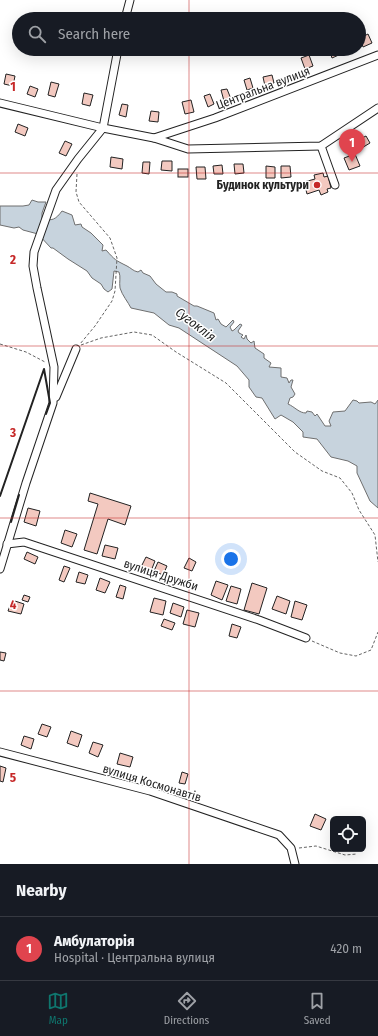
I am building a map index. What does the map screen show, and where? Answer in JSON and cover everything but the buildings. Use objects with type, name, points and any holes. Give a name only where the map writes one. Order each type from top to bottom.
[{"type":"street","points":[[127,12],[130,0]]},
{"type":"street","name":"Центральна вулиця","points":[[154,138],[216,118],[378,55]]},
{"type":"street","points":[[53,403],[54,367],[33,266],[34,252],[56,190],[103,128],[117,56]]},
{"type":"street","name":"Центральна вулиця","points":[[0,103],[103,128],[154,138],[188,149],[321,146]]},
{"type":"street","points":[[335,185],[321,146],[378,108]]},
{"type":"street","points":[[0,569],[26,483],[53,403],[76,349]]},
{"type":"street","name":"вулиця Дружби","points":[[8,544],[24,542],[259,620],[306,638]]},
{"type":"street","name":"вулиця Космонавтів","points":[[0,752],[150,791],[279,835],[291,848]]},
{"type":"street","points":[[291,848],[295,864]]},
{"type":"path","points":[[76,349],[104,314],[112,301],[115,291],[117,258],[110,238],[79,202],[76,192],[77,174]]},
{"type":"path","points":[[76,349],[82,345],[101,338],[134,332],[152,335],[176,352],[226,383],[296,452],[322,471],[340,478],[352,493],[359,510],[375,535],[378,562]]},
{"type":"path","points":[[0,344],[26,352],[54,367]]},
{"type":"path","points":[[306,638],[340,653],[356,656],[370,650],[378,632]]},
{"type":"path","points":[[291,848],[316,846],[345,855],[357,854]]},
{"type":"water","name":"Сугоклія","points":[[32,200],[46,202],[42,213],[42,218],[48,220],[54,219],[62,211],[72,215],[75,225],[81,224],[82,227],[91,233],[103,245],[102,251],[106,250],[115,260],[135,271],[138,272],[141,270],[143,273],[150,276],[156,284],[166,292],[177,294],[177,296],[194,306],[214,313],[216,320],[218,319],[221,324],[226,327],[233,320],[234,322],[230,327],[232,331],[240,324],[242,325],[238,331],[243,335],[241,337],[244,339],[246,335],[247,339],[251,343],[254,341],[255,348],[264,354],[264,358],[271,363],[269,367],[281,368],[281,377],[287,378],[289,383],[293,380],[291,387],[295,394],[290,398],[288,404],[301,412],[312,412],[315,416],[317,414],[325,426],[331,426],[329,421],[333,412],[345,411],[353,400],[359,403],[371,402],[375,404],[378,400],[378,508],[370,501],[357,473],[357,466],[348,461],[331,457],[317,439],[303,437],[303,432],[293,422],[281,415],[275,419],[262,398],[256,397],[249,387],[249,380],[237,366],[179,328],[169,325],[154,313],[131,308],[120,288],[119,272],[114,271],[112,289],[108,292],[101,284],[92,278],[87,271],[51,248],[38,234],[23,230],[19,227],[14,228],[0,225],[0,206],[29,205]]},
{"type":"wall","points":[[0,496],[44,369],[50,403],[46,414]]},
{"type":"wall","points":[[11,522],[19,495]]},
{"type":"place","name":"Амбулаторія","points":[[352,162]]},
{"type":"place","name":"Будинок культури","points":[[317,185]]}]
